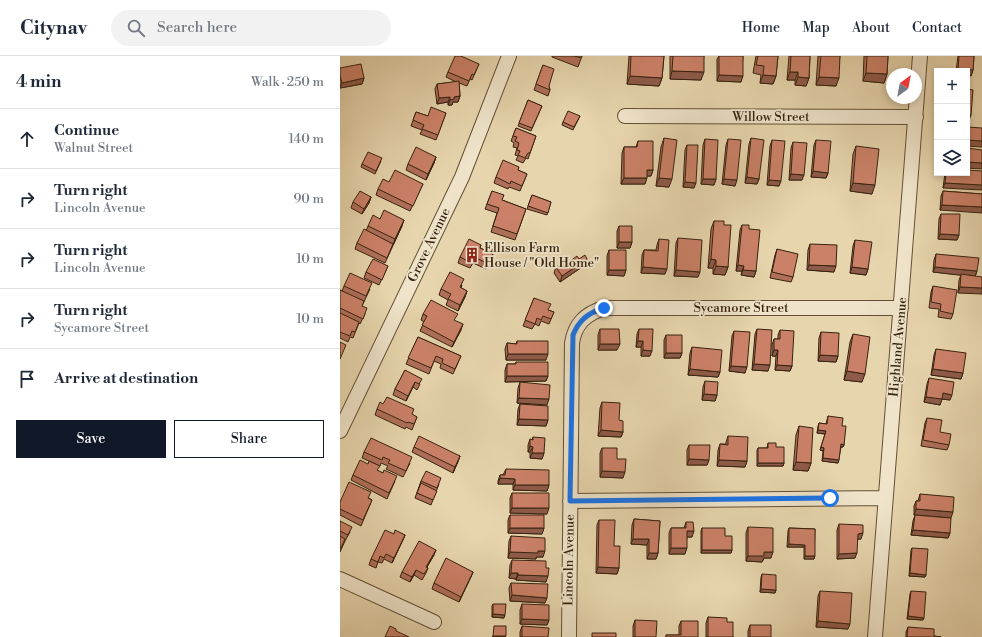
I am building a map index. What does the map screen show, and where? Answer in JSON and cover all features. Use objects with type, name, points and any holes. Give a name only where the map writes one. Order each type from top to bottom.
[{"type":"street","name":"Grove Avenue","points":[[340,430],[462,177],[509,56]]},
{"type":"street","name":"Highland Avenue","points":[[875,637],[885,498],[902,308],[920,56]]},
{"type":"street","name":"Willow Street","points":[[625,116],[916,117]]},
{"type":"street","name":"Sycamore Street","points":[[584,318],[594,311],[604,308],[902,308]]},
{"type":"street","name":"Lincoln Avenue","points":[[568,637],[572,343],[577,326],[584,318]]},
{"type":"street","points":[[570,501],[885,498]]},
{"type":"street","points":[[340,579],[434,622]]},
{"type":"building","points":[[455,56],[461,56],[479,64],[474,75],[472,74],[469,81],[448,72]]},
{"type":"building","points":[[631,56],[664,56],[662,78],[630,76]]},
{"type":"building","points":[[673,56],[704,56],[704,72],[672,71]]},
{"type":"building","points":[[719,56],[743,56],[743,76],[719,75]]},
{"type":"building","points":[[758,56],[778,56],[776,76],[763,75],[764,66],[756,65]]},
{"type":"building","points":[[791,56],[810,56],[809,78],[798,77],[798,72],[790,72]]},
{"type":"building","points":[[821,56],[840,56],[839,78],[819,77]]},
{"type":"building","points":[[867,56],[888,56],[886,74],[866,73]]},
{"type":"building","points":[[959,56],[974,56],[973,70],[970,70],[970,68],[958,68]]},
{"type":"building","points":[[361,64],[364,78],[342,83],[340,68]]},
{"type":"building","points":[[543,65],[554,69],[549,86],[550,90],[536,84]]},
{"type":"building","points":[[459,81],[460,96],[454,97],[454,99],[450,100],[450,97],[439,98],[437,84]]},
{"type":"building","points":[[970,90],[973,90],[970,115]]},
{"type":"building","points":[[528,100],[542,106],[532,128],[519,123]]},
{"type":"building","points":[[431,107],[446,113],[438,135],[422,129],[424,125],[413,120],[416,112],[428,116]]},
{"type":"building","points":[[568,111],[580,116],[574,127],[563,122]]},
{"type":"building","points":[[970,127],[982,128],[982,141],[970,140]]},
{"type":"building","points":[[516,128],[536,136],[530,153],[528,153],[525,158],[518,155],[520,151],[517,150],[519,143],[515,141],[517,137],[513,136]]},
{"type":"building","points":[[664,138],[677,140],[672,179],[659,178]]},
{"type":"building","points":[[751,138],[764,140],[759,179],[747,177]]},
{"type":"building","points":[[705,139],[718,140],[716,179],[703,179]]},
{"type":"building","points":[[728,139],[741,140],[737,180],[724,179]]},
{"type":"building","points":[[772,140],[785,141],[781,181],[769,180]]},
{"type":"building","points":[[816,140],[831,141],[828,173],[813,171]]},
{"type":"building","points":[[638,141],[653,141],[653,170],[647,170],[647,178],[624,178],[624,147],[637,147]]},
{"type":"building","points":[[793,142],[807,143],[804,175],[791,174]]},
{"type":"building","points":[[687,145],[698,145],[696,183],[685,182]]},
{"type":"building","points":[[856,146],[879,149],[875,185],[853,183]]},
{"type":"building","points":[[416,147],[436,157],[428,174],[408,164]]},
{"type":"building","points":[[970,148],[982,150],[982,163],[970,162]]},
{"type":"building","points":[[368,152],[382,158],[376,171],[362,164]]},
{"type":"building","points":[[503,160],[519,167],[518,170],[527,174],[522,186],[511,181],[510,184],[496,177]]},
{"type":"building","points":[[395,170],[423,184],[413,206],[378,189],[383,179],[389,182]]},
{"type":"building","points":[[970,170],[982,171],[982,185],[945,183],[946,176],[970,176]]},
{"type":"building","points":[[360,191],[371,197],[364,209],[353,202]]},
{"type":"building","points":[[492,191],[504,195],[502,200],[526,209],[517,234],[493,226],[499,208],[487,204]]},
{"type":"building","points":[[943,191],[982,194],[982,207],[942,205]]},
{"type":"building","points":[[532,195],[551,202],[548,213],[528,206]]},
{"type":"building","points":[[384,210],[404,220],[395,239],[368,226],[373,215],[380,219]]},
{"type":"building","points":[[941,214],[960,214],[959,235],[940,234]]},
{"type":"building","points":[[714,221],[724,221],[724,225],[731,225],[728,267],[716,266],[716,260],[711,259]]},
{"type":"building","points":[[742,225],[749,225],[749,229],[760,230],[756,271],[743,270],[744,266],[738,265]]},
{"type":"building","points":[[619,226],[632,226],[632,242],[619,242]]},
{"type":"building","points":[[364,229],[393,244],[387,258],[357,243]]},
{"type":"building","points":[[678,238],[702,240],[700,272],[676,270]]},
{"type":"building","name":"Ellison Farm House / \"Old Home\"","points":[[469,239],[481,245],[480,248],[493,254],[488,264],[475,257],[472,263],[460,257]]},
{"type":"building","points":[[659,239],[669,240],[667,269],[643,267],[644,250],[658,251]]},
{"type":"building","points":[[855,240],[872,242],[868,269],[852,267]]},
{"type":"building","points":[[810,244],[837,245],[836,266],[809,265]]},
{"type":"building","points":[[777,249],[798,254],[793,277],[772,272]]},
{"type":"building","points":[[609,250],[626,250],[626,270],[609,270]]},
{"type":"building","points":[[936,254],[979,258],[977,271],[935,267]]},
{"type":"building","points":[[585,255],[587,259],[562,276],[556,267],[568,259],[569,262],[577,256],[579,259]]},
{"type":"building","points":[[373,259],[388,266],[382,280],[366,272]]},
{"type":"building","points":[[450,272],[464,279],[460,287],[467,291],[460,305],[448,299],[451,294],[441,289]]},
{"type":"building","points":[[350,273],[372,283],[366,296],[344,286]]},
{"type":"building","points":[[961,274],[982,277],[982,288],[960,287]]},
{"type":"building","points":[[933,286],[957,290],[953,314],[940,311],[941,304],[931,302]]},
{"type":"building","points":[[340,290],[364,301],[362,306],[367,308],[363,319],[340,308]]},
{"type":"building","points":[[534,298],[551,304],[548,310],[554,312],[551,319],[543,316],[541,320],[537,318],[535,324],[525,320]]},
{"type":"building","points":[[431,300],[458,314],[454,320],[463,324],[454,342],[422,325],[427,316],[423,314]]},
{"type":"building","points":[[340,313],[359,322],[355,332],[352,331],[350,336],[340,332]]},
{"type":"building","points":[[600,329],[619,329],[620,344],[600,344]]},
{"type":"building","points":[[639,329],[653,329],[652,351],[643,350],[643,341],[638,341]]},
{"type":"building","points":[[757,329],[772,330],[770,365],[754,364]]},
{"type":"building","points":[[780,330],[794,331],[792,366],[777,365],[778,350],[774,350],[774,339],[780,339]]},
{"type":"building","points":[[734,331],[750,332],[747,367],[731,366]]},
{"type":"building","points":[[821,332],[839,333],[838,356],[820,355]]},
{"type":"building","points":[[853,334],[870,337],[865,374],[847,371]]},
{"type":"building","points":[[666,335],[682,335],[682,353],[666,353]]},
{"type":"building","points":[[418,337],[461,356],[455,369],[442,363],[443,359],[436,356],[431,368],[408,358]]},
{"type":"building","points":[[517,341],[548,341],[548,354],[508,354],[507,343],[517,344]]},
{"type":"building","points":[[340,342],[346,345],[340,359]]},
{"type":"building","points":[[692,347],[722,350],[720,372],[690,369]]},
{"type":"building","points":[[936,349],[966,353],[963,373],[933,369]]},
{"type":"building","points":[[516,362],[548,362],[548,376],[507,376],[507,364],[516,364]]},
{"type":"building","points":[[405,370],[422,379],[419,384],[415,382],[408,396],[395,389]]},
{"type":"building","points":[[929,378],[954,382],[952,395],[943,393],[942,399],[926,397]]},
{"type":"building","points":[[705,381],[718,382],[717,395],[704,394]]},
{"type":"building","points":[[520,382],[550,385],[549,399],[519,398]]},
{"type":"building","points":[[387,397],[414,409],[412,414],[417,417],[414,424],[407,423],[377,409],[380,402],[383,404]]},
{"type":"building","points":[[602,402],[620,403],[619,420],[623,421],[623,432],[601,430]]},
{"type":"building","points":[[520,404],[548,406],[548,420],[519,419]]},
{"type":"building","points":[[828,416],[843,418],[842,426],[846,426],[844,445],[841,444],[839,460],[823,458],[824,448],[821,447],[826,431],[818,430],[819,423],[827,424]]},
{"type":"building","points":[[927,418],[942,420],[940,432],[951,434],[949,445],[923,440]]},
{"type":"building","points":[[799,426],[813,428],[811,463],[796,462]]},
{"type":"building","points":[[419,436],[460,456],[455,467],[414,447]]},
{"type":"building","points":[[728,436],[748,437],[747,461],[719,460],[720,444],[728,445]]},
{"type":"building","points":[[533,437],[545,438],[544,453],[532,453],[533,447],[530,446],[530,439],[533,440]]},
{"type":"building","points":[[371,438],[412,457],[406,471],[388,463],[390,460],[383,457],[382,460],[364,452]]},
{"type":"building","points":[[768,443],[776,443],[776,447],[784,447],[784,463],[758,463],[758,448],[768,448]]},
{"type":"building","points":[[689,445],[710,445],[709,460],[689,459]]},
{"type":"building","points":[[602,448],[617,448],[617,459],[626,459],[625,472],[602,471]]},
{"type":"building","points":[[360,460],[368,464],[369,461],[380,466],[377,470],[383,473],[384,470],[397,476],[389,493],[353,475]]},
{"type":"building","points":[[506,469],[549,470],[549,485],[515,485],[515,479],[500,478],[500,475],[505,475]]},
{"type":"building","points":[[426,471],[441,478],[437,488],[421,481]]},
{"type":"building","points":[[349,482],[371,492],[368,498],[372,500],[363,520],[340,509],[340,502]]},
{"type":"building","points":[[421,483],[437,491],[433,500],[417,493]]},
{"type":"building","points":[[512,493],[549,493],[549,508],[512,508]]},
{"type":"building","points":[[920,494],[954,497],[953,512],[916,509],[916,501],[920,501]]},
{"type":"building","points":[[510,515],[544,515],[544,528],[510,528]]},
{"type":"building","points":[[915,515],[951,518],[950,533],[913,530]]},
{"type":"building","points":[[634,519],[660,521],[658,553],[649,553],[649,539],[633,539]]},
{"type":"building","points":[[599,520],[615,520],[614,546],[620,546],[619,568],[598,567]]},
{"type":"building","points":[[340,521],[352,527],[348,535],[340,531]]},
{"type":"building","points":[[686,522],[693,522],[694,531],[687,531],[687,548],[671,548],[671,528],[686,528]]},
{"type":"building","points":[[839,524],[863,525],[863,533],[858,534],[857,553],[839,554]]},
{"type":"building","points":[[748,527],[773,528],[773,552],[764,552],[764,556],[748,556]]},
{"type":"building","points":[[702,528],[725,528],[725,536],[732,536],[732,550],[702,550]]},
{"type":"building","points":[[789,528],[815,529],[815,556],[805,556],[805,545],[789,544]]},
{"type":"building","points":[[385,530],[394,534],[395,530],[405,535],[394,558],[386,554],[384,558],[380,556],[378,562],[371,559]]},
{"type":"building","points":[[340,536],[345,539],[341,548],[340,548]]},
{"type":"building","points":[[511,536],[545,538],[545,551],[538,551],[538,553],[510,552]]},
{"type":"building","points":[[419,541],[436,550],[426,567],[428,568],[424,574],[416,570],[412,577],[402,572]]},
{"type":"building","points":[[912,548],[928,549],[926,575],[910,573]]},
{"type":"building","points":[[446,558],[473,572],[461,597],[434,583]]},
{"type":"building","points":[[512,560],[546,561],[546,568],[549,568],[548,576],[518,575],[518,573],[511,573]]},
{"type":"building","points":[[762,574],[776,575],[776,590],[761,589]]},
{"type":"building","points":[[511,583],[548,584],[547,598],[512,595]]},
{"type":"building","points":[[820,591],[852,593],[850,624],[818,621]]},
{"type":"building","points":[[911,591],[926,592],[924,618],[908,616]]},
{"type":"building","points":[[493,604],[506,604],[505,615],[493,614]]},
{"type":"building","points":[[522,604],[549,605],[549,620],[522,619]]},
{"type":"building","points":[[708,617],[727,618],[727,622],[733,622],[733,637],[708,637]]},
{"type":"building","points":[[635,620],[657,621],[656,637],[635,637]]},
{"type":"building","points":[[681,621],[698,621],[698,637],[666,637],[666,635],[681,635]]},
{"type":"building","points":[[750,625],[771,625],[771,637],[750,637]]},
{"type":"building","points":[[390,626],[396,629],[396,631],[409,637],[385,637]]},
{"type":"building","points":[[494,626],[506,626],[506,636],[493,636]]},
{"type":"building","points":[[522,626],[549,628],[548,637],[522,637]]},
{"type":"building","points":[[908,627],[934,629],[934,636],[941,637],[907,637]]},
{"type":"building","points":[[592,633],[616,633],[616,637],[592,637]]},
{"type":"place","name":"Ellison Farm House / \"Old Home\"","points":[[472,255]]},
{"type":"route","points":[[604,308],[594,311],[584,318],[577,326],[573,335],[570,501],[830,498]]}]
